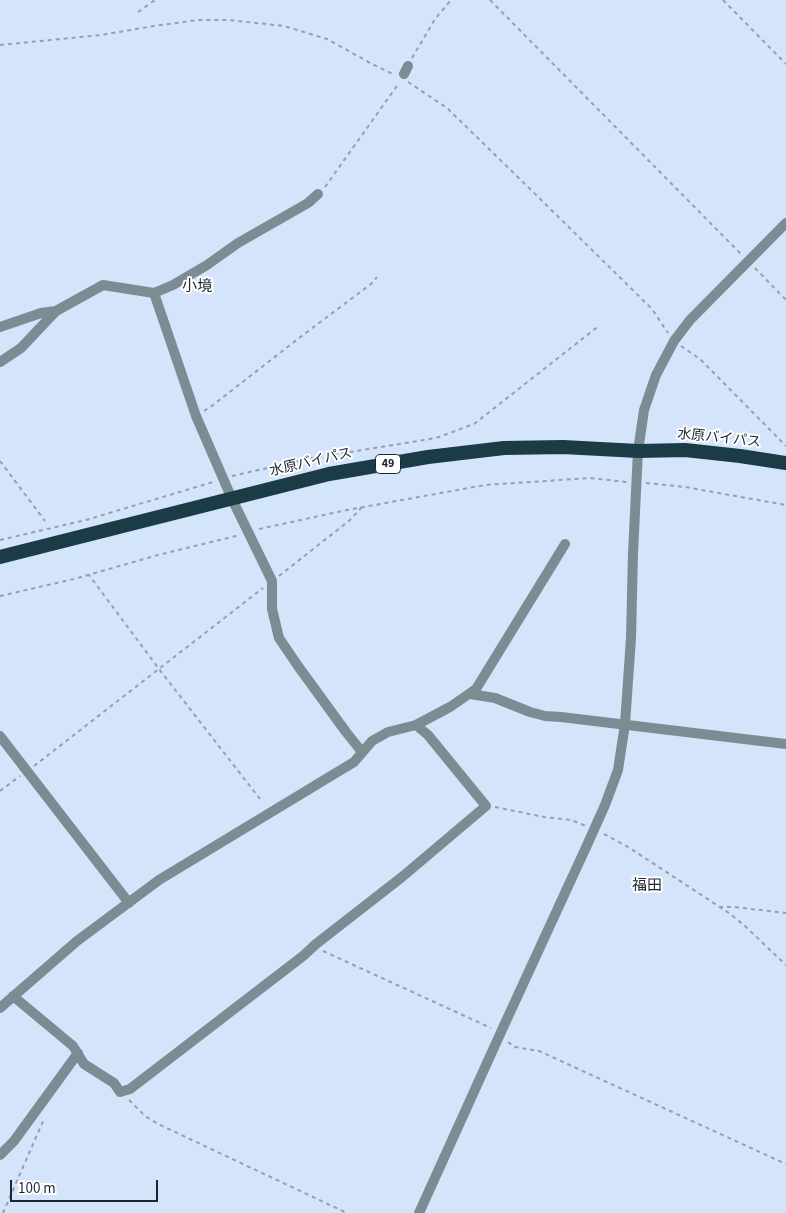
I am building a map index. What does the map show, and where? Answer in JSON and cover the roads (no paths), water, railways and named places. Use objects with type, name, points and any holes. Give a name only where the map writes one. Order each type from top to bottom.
[{"type":"highway","name":"水原バイパス","points":[[0,557],[329,474],[428,457],[485,450],[564,447],[685,450],[786,463]]},
{"type":"street","points":[[0,362],[20,348],[56,311],[103,286],[154,293],[173,285],[207,265],[238,243],[308,203],[318,194]]},
{"type":"street","points":[[419,1213],[594,830],[618,770],[625,724],[631,638],[638,450],[644,410],[656,375],[679,334],[690,320],[786,223]]},
{"type":"street","points":[[154,293],[196,416],[232,499],[272,581],[272,609],[279,638],[362,752]]},
{"type":"street","points":[[0,327],[42,313],[56,311]]},
{"type":"street","points":[[0,1008],[77,942],[159,880],[354,762],[372,741],[388,732],[416,725],[470,694],[476,689],[565,544]]},
{"type":"street","points":[[470,694],[496,698],[545,716],[561,716],[786,744]]},
{"type":"street","points":[[13,996],[73,1046],[84,1064],[114,1083],[120,1092],[130,1089],[303,956],[402,877],[486,806],[428,735],[416,725]]},
{"type":"street","points":[[0,736],[128,903]]},
{"type":"street","points":[[0,1155],[14,1141],[78,1054]]},
{"type":"district","name":"小境","points":[[197,288]]},
{"type":"district","name":"福田","points":[[647,887]]}]
